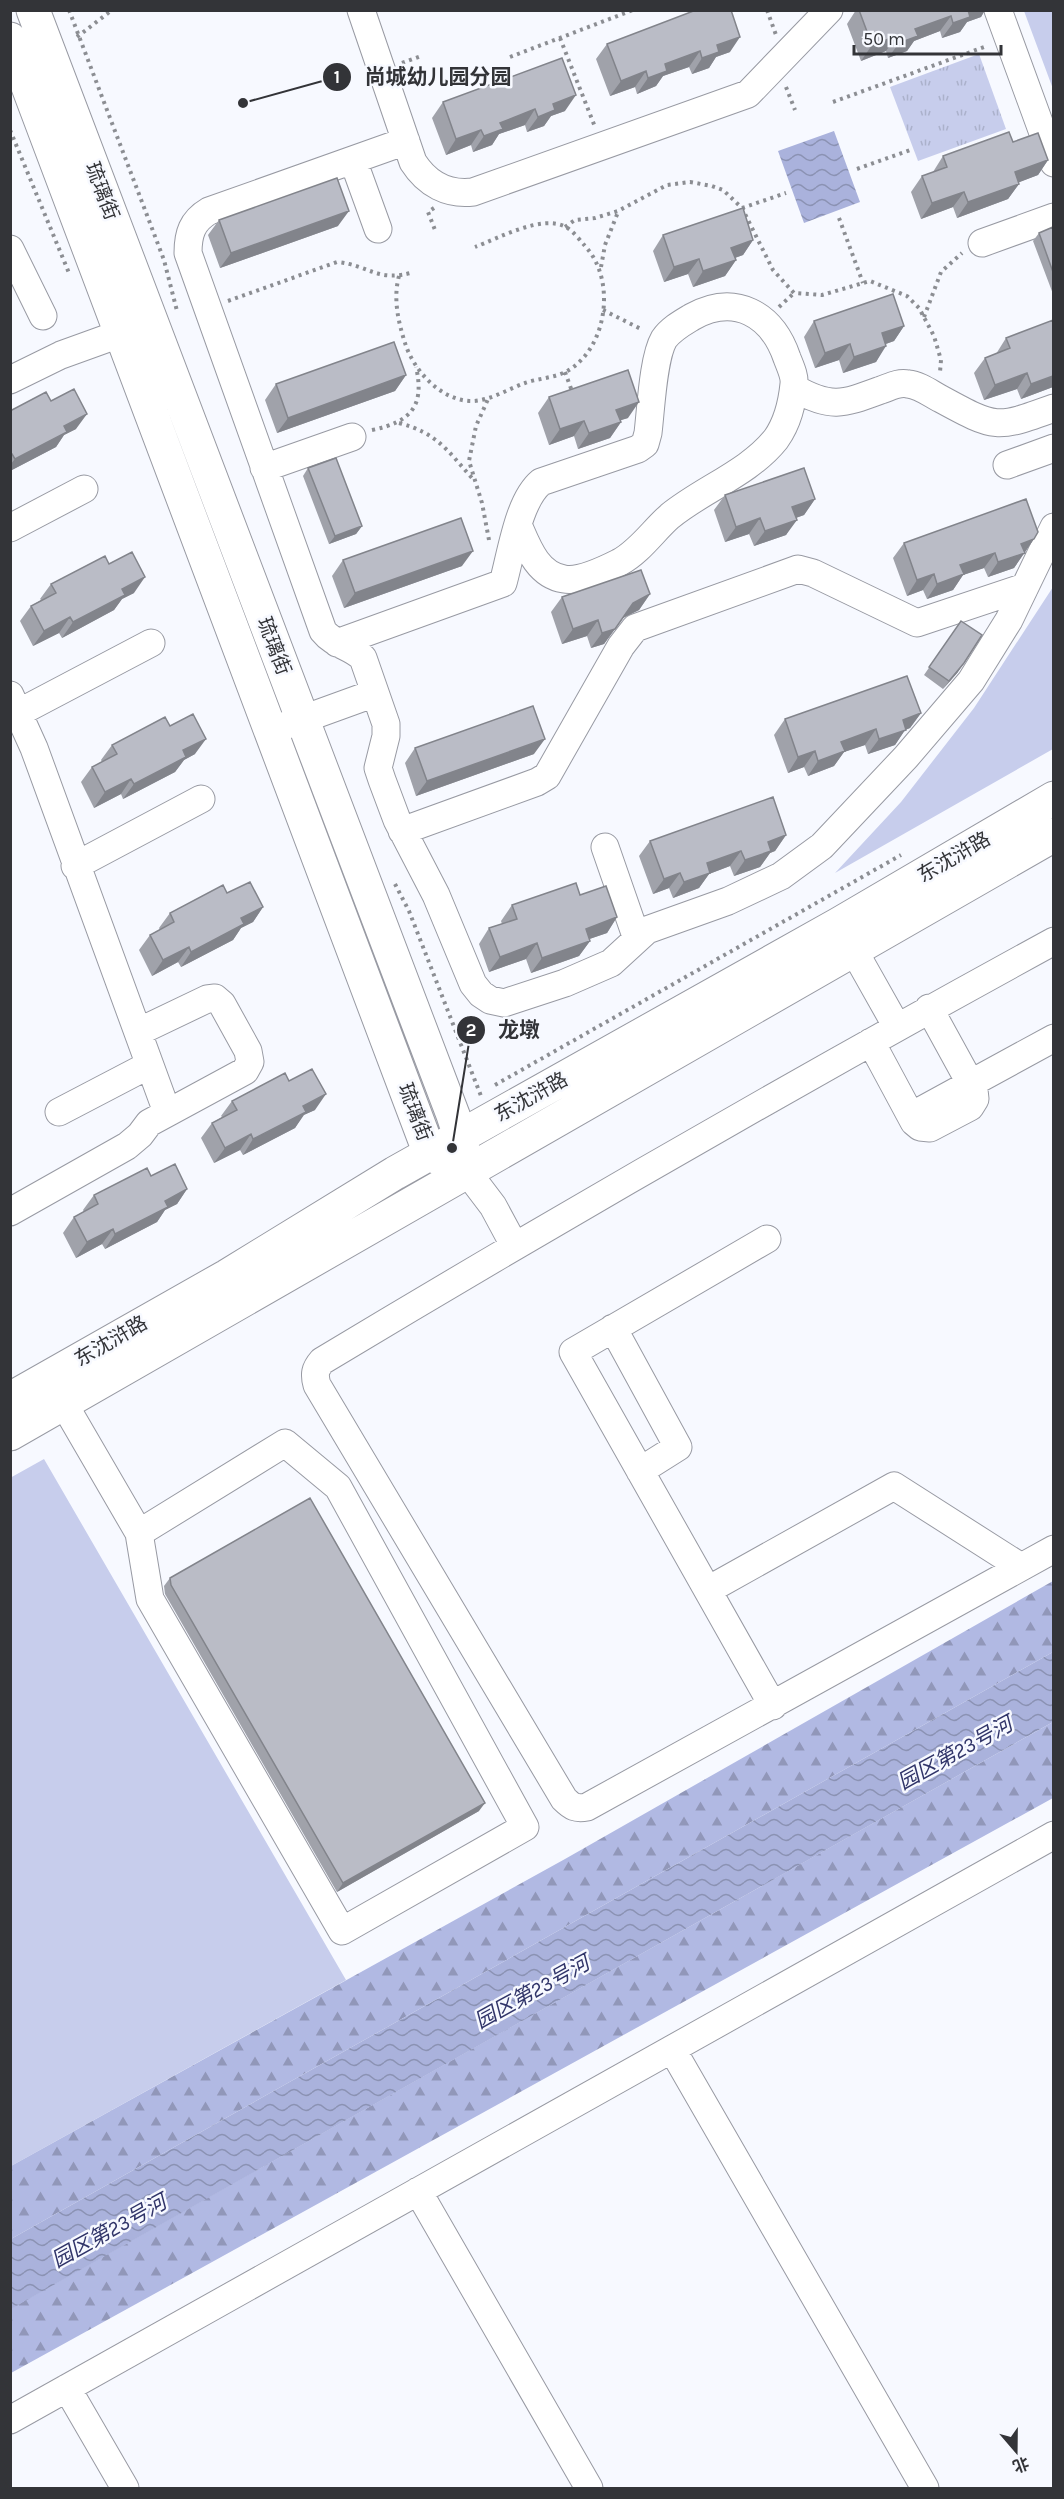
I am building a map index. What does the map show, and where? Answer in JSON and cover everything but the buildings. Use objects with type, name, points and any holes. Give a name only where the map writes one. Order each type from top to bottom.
[{"type":"main road","name":"琉璃街","points":[[29,24],[122,333],[430,1154],[468,1173]]},
{"type":"main road","name":"琉璃街","points":[[29,24],[302,719],[460,1136],[468,1173]]},
{"type":"main road","name":"东沈浒路","points":[[10,1434],[468,1173],[846,937],[1053,798]]},
{"type":"main road","name":"东沈浒路","points":[[10,1399],[227,1275],[460,1136],[846,937],[1053,835]]},
{"type":"street","points":[[365,12],[406,141],[420,173],[432,183],[457,194],[474,192],[748,94],[829,10]]},
{"type":"street","points":[[998,10],[1053,163]]},
{"type":"street","points":[[406,141],[209,211],[195,222],[190,231],[188,253],[323,631],[336,643],[357,651],[363,658],[386,723],[386,736],[378,768],[402,831],[435,895],[473,984],[490,1000],[504,1003],[514,1001],[565,983],[611,963],[647,930],[728,901],[781,876],[822,846],[947,711],[970,681],[1009,620],[1053,527]]},
{"type":"street","points":[[352,160],[378,229]]},
{"type":"street","points":[[982,243],[1053,217]]},
{"type":"street","points":[[10,249],[43,316]]},
{"type":"street","points":[[336,643],[503,584],[519,527],[531,490],[541,482],[638,450],[645,444],[661,347],[679,324],[717,306],[731,306],[749,311],[777,336],[795,380],[786,423],[774,440],[751,463],[670,517],[637,550],[621,562],[581,578],[564,579],[536,563],[519,527]]},
{"type":"street","points":[[10,380],[61,355],[122,333]]},
{"type":"street","points":[[794,388],[814,399],[833,403],[851,401],[899,384],[909,384],[986,423],[1016,422],[1053,408]]},
{"type":"street","points":[[264,468],[352,437]]},
{"type":"street","points":[[1007,465],[1053,448]]},
{"type":"street","points":[[10,528],[84,489]]},
{"type":"street","points":[[402,831],[537,782],[547,776],[621,646],[635,628],[798,569],[813,573],[917,622],[1025,587]]},
{"type":"street","points":[[151,642],[15,703],[167,1112]]},
{"type":"street","points":[[272,731],[375,693]]},
{"type":"street","points":[[75,866],[201,799]]},
{"type":"street","points":[[605,847],[638,939]]},
{"type":"street","points":[[846,937],[897,1027]]},
{"type":"street","points":[[1051,948],[929,1008],[514,1245],[322,1361],[315,1369],[317,1385],[564,1799],[571,1806],[578,1808],[587,1807],[773,1706],[1053,1549]]},
{"type":"street","points":[[10,1212],[127,1146],[149,1123],[245,1071],[250,1062],[248,1051],[222,1004],[215,999],[207,999],[138,1032]]},
{"type":"street","points":[[871,1042],[911,1116],[920,1127],[930,1128],[970,1107],[975,1099],[970,1083],[929,1008]]},
{"type":"street","points":[[970,1083],[1053,1038]]},
{"type":"street","points":[[59,1112],[149,1065]]},
{"type":"street","points":[[468,1173],[493,1206],[514,1245]]},
{"type":"street","points":[[767,1239],[573,1352],[773,1706]]},
{"type":"street","points":[[613,1328],[678,1447],[640,1471]]},
{"type":"street","points":[[64,1404],[139,1533],[150,1599],[342,1931],[525,1827],[338,1486],[285,1443],[139,1533]]},
{"type":"street","points":[[708,1590],[894,1486],[1021,1567]]},
{"type":"street","points":[[10,2420],[1053,1835]]},
{"type":"street","points":[[672,2049],[925,2488]]},
{"type":"street","points":[[418,2191],[589,2488]]},
{"type":"street","points":[[67,2388],[125,2488]]},
{"type":"path","points":[[510,57],[633,10]]},
{"type":"path","points":[[560,38],[602,147]]},
{"type":"path","points":[[833,102],[978,52],[1008,39]]},
{"type":"path","points":[[857,169],[913,149]]},
{"type":"path","points":[[565,227],[575,220],[596,218],[618,211],[667,185],[690,182],[723,190],[742,208],[773,270],[794,293],[822,295],[870,281],[907,296],[924,317],[934,336],[941,360],[939,384],[932,394]]},
{"type":"path","points":[[742,208],[786,193]]},
{"type":"path","points":[[601,270],[605,245],[618,211]]},
{"type":"path","points":[[839,219],[862,283]]},
{"type":"path","points":[[416,366],[439,388],[457,398],[470,401],[565,372],[583,359],[599,331],[604,291],[601,270],[594,255],[565,227],[545,222],[475,247]]},
{"type":"path","points":[[924,317],[941,272],[960,254],[982,243]]},
{"type":"path","points":[[207,309],[337,262],[348,263],[389,277],[414,272]]},
{"type":"path","points":[[352,437],[398,423],[419,401],[420,384],[416,366],[405,345],[399,319],[395,290],[399,276]]},
{"type":"path","points":[[603,310],[647,332],[661,347]]},
{"type":"path","points":[[565,372],[575,400]]},
{"type":"path","points":[[489,397],[476,426],[469,461],[490,548]]},
{"type":"path","points":[[398,423],[417,428],[436,438],[475,481]]},
{"type":"green space","points":[[1024,11],[1053,11],[1053,89]]},
{"type":"green space","points":[[979,54],[1006,129],[918,161],[890,87]]},
{"type":"green space","points":[[1053,587],[1053,749],[835,873],[901,802],[974,708]]},
{"type":"green space","points":[[44,1459],[346,1980],[11,2166],[10,1478]]},
{"type":"green space","points":[[1053,1581],[1053,1652],[11,2239],[11,2166],[565,1859]]},
{"type":"green space","points":[[1053,1722],[1053,1798],[11,2373],[10,2309]]},
{"type":"water","points":[[834,131],[860,202],[804,223],[778,151]]},
{"type":"water","name":"园区第23号河","points":[[1053,1652],[1053,1722],[11,2309],[11,2239]]},
{"type":"place","name":"尚城幼儿园分园","points":[[243,103]]},
{"type":"place","name":"龙墩","points":[[452,1148]]}]
